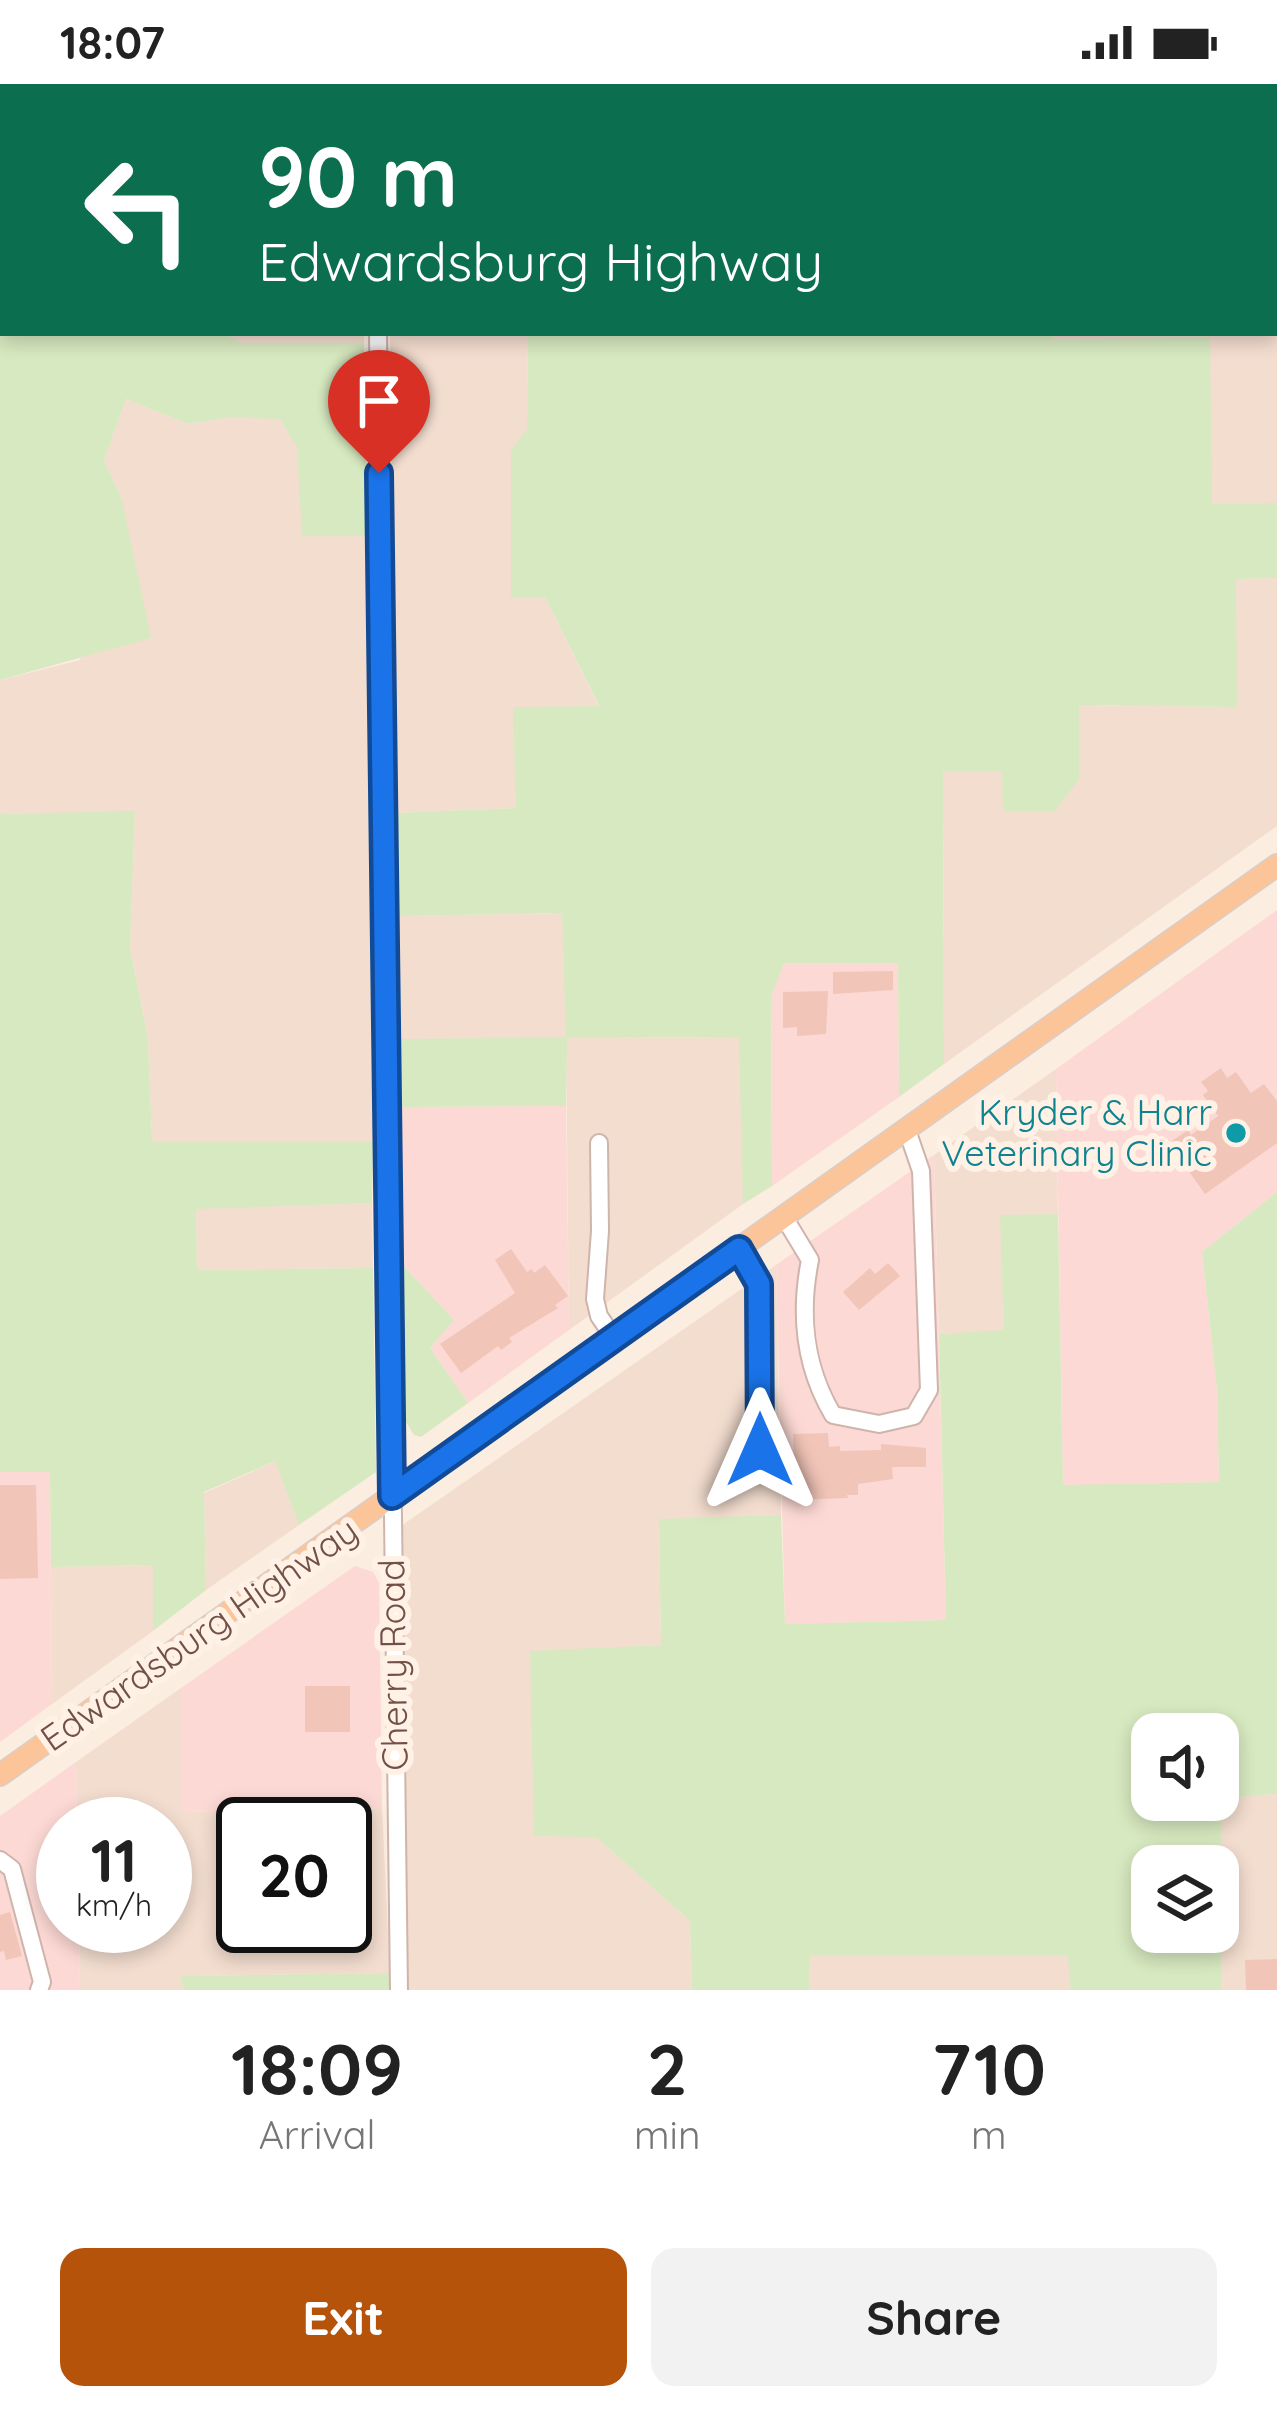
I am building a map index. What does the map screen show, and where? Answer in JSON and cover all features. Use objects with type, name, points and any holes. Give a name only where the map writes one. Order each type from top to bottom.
[{"type":"main road","name":"Edwardsburg Highway","points":[[0,1775],[1277,865]]},
{"type":"street","name":"Cherry Road","points":[[378,336],[399,1990]]},
{"type":"street","points":[[784,1217],[810,1260],[801,1305],[814,1383],[833,1415],[879,1424],[914,1416],[929,1390],[921,1171],[907,1130]]},
{"type":"street","points":[[599,1143],[601,1231],[595,1299],[599,1316],[614,1338]]},
{"type":"street","points":[[739,1249],[759,1284],[760,1450]]},
{"type":"street","points":[[0,1860],[12,1869],[42,1982],[40,1990]]},
{"type":"shaded area","points":[[229,336],[364,336],[364,343],[241,343]]},
{"type":"shaded area","points":[[390,336],[528,336],[527,430],[512,597],[545,597],[599,707],[516,808],[396,813]]},
{"type":"shaded area","points":[[1053,336],[1277,336],[1277,503],[1212,505]]},
{"type":"shaded area","points":[[126,399],[188,424],[231,417],[280,418],[297,447],[303,535],[368,536],[373,1142],[152,1142],[148,1038],[130,948],[135,812],[0,814],[0,680],[80,660],[122,500],[104,460]]},
{"type":"shaded area","points":[[1277,578],[1277,826],[944,1064],[943,771],[1079,779],[1079,705],[1236,707],[1236,579]]},
{"type":"shaded area","points":[[1277,910],[1277,1192],[1202,1252],[1217,1390],[1219,1482],[1063,1486],[1056,1069]]},
{"type":"shaded area","points":[[562,913],[567,1038],[740,1037],[743,1204],[569,1330],[566,1038],[401,1039],[399,916]]},
{"type":"shaded area","points":[[898,962],[899,1097],[772,1186],[771,996],[784,963]]},
{"type":"shaded area","points":[[1056,1069],[1058,1214],[1001,1216],[1004,1331],[939,1334],[934,1155]]},
{"type":"shaded area","points":[[566,1106],[569,1330],[468,1403],[430,1348],[453,1319],[402,1264],[401,1107]]},
{"type":"shaded area","points":[[934,1155],[946,1620],[785,1624],[776,1265]]},
{"type":"shaded area","points":[[372,1203],[373,1268],[197,1270],[196,1208]]},
{"type":"shaded area","points":[[776,1265],[781,1515],[659,1520],[661,1645],[530,1652],[596,1837],[690,1921],[692,1990],[408,1990],[401,1526]]},
{"type":"shaded area","points":[[276,1461],[299,1525],[206,1590],[204,1493]]},
{"type":"shaded area","points":[[50,1471],[52,1704],[0,1742],[0,1472]]},
{"type":"shaded area","points":[[153,1565],[153,1631],[52,1704],[51,1567]]},
{"type":"shaded area","points":[[355,1566],[373,1572],[379,1583],[382,1808],[372,1808],[372,1797],[216,1797],[216,1811],[192,1812],[192,1797],[181,1797],[181,1688]]},
{"type":"shaded area","points":[[181,1688],[182,1797],[77,1797],[76,1762]]},
{"type":"shaded area","points":[[76,1762],[77,1797],[36,1797],[36,1953],[79,1953],[80,1990],[0,1990],[0,1816]]},
{"type":"shaded area","points":[[1277,1794],[1277,1990],[1221,1990],[1221,1953],[1239,1953],[1239,1845],[1222,1845],[1222,1821],[1239,1821],[1239,1796]]},
{"type":"shaded area","points":[[372,1808],[382,1808],[390,1973],[183,1976],[184,1990],[80,1990],[79,1953],[192,1953],[192,1812],[216,1811],[216,1953],[372,1953]]},
{"type":"shaded area","points":[[810,1955],[1069,1955],[1070,1990],[809,1990]]},
{"type":"green space","points":[[0,336],[229,336],[241,343],[364,343],[368,536],[302,536],[297,447],[280,419],[231,417],[188,424],[126,399],[104,460],[122,500],[151,638],[0,680]]},
{"type":"green space","points":[[528,336],[1210,337],[1212,504],[1277,503],[1277,578],[1236,579],[1237,707],[1079,705],[1079,779],[1055,811],[1003,811],[1002,771],[943,771],[944,1064],[899,1097],[898,963],[784,963],[771,997],[772,1186],[743,1204],[739,1037],[567,1038],[566,1106],[401,1107],[401,1039],[566,1037],[562,913],[399,916],[396,813],[516,808],[513,707],[599,706],[545,597],[511,597],[511,450],[527,429]]},
{"type":"green space","points":[[135,811],[130,948],[148,1038],[152,1142],[373,1142],[372,1203],[196,1209],[197,1270],[373,1268],[376,1472],[299,1525],[275,1461],[204,1492],[206,1590],[153,1631],[153,1565],[51,1567],[50,1472],[0,1472],[0,814]]},
{"type":"green space","points":[[1277,1192],[1277,1794],[1239,1797],[1239,1713],[1131,1713],[1131,1821],[1222,1821],[1222,1845],[1131,1845],[1131,1953],[1221,1953],[1221,1990],[1070,1990],[1068,1955],[810,1955],[809,1990],[692,1990],[690,1921],[596,1837],[534,1836],[530,1651],[661,1645],[659,1519],[781,1515],[785,1624],[946,1620],[939,1334],[1004,1330],[1000,1215],[1058,1214],[1063,1485],[1219,1482],[1217,1390],[1202,1252]]},
{"type":"green space","points":[[402,1264],[454,1320],[430,1348],[468,1403],[421,1437],[406,1422]]},
{"type":"green space","points":[[390,1973],[390,1990],[184,1990],[181,1976]]},
{"type":"building","points":[[893,971],[893,990],[833,994],[833,972]]},
{"type":"building","points":[[828,991],[826,1034],[797,1036],[797,1027],[783,1028],[783,992]]},
{"type":"building","name":"Kryder & Harr Veterinary Clinic","points":[[1221,1068],[1227,1078],[1236,1072],[1251,1093],[1264,1084],[1277,1101],[1277,1143],[1205,1194],[1169,1143],[1188,1130],[1191,1135],[1218,1116],[1203,1095],[1208,1091],[1201,1082]]},
{"type":"building","points":[[511,1249],[527,1272],[545,1265],[568,1296],[555,1305],[558,1308],[509,1338],[512,1342],[501,1350],[498,1346],[461,1373],[440,1344],[515,1293],[495,1260]]},
{"type":"building","points":[[888,1263],[900,1276],[859,1310],[843,1292],[870,1268],[875,1274]]},
{"type":"building","points":[[828,1433],[829,1447],[840,1446],[840,1451],[881,1450],[881,1444],[926,1448],[926,1467],[892,1467],[893,1479],[858,1484],[858,1495],[848,1498],[795,1500],[793,1434]]},
{"type":"building","points":[[0,1485],[36,1485],[38,1578],[0,1579]]},
{"type":"building","points":[[305,1686],[350,1686],[350,1732],[305,1732]]},
{"type":"building","points":[[10,1912],[22,1956],[6,1960],[4,1951],[0,1952],[0,1915]]},
{"type":"building","points":[[1277,1959],[1277,1990],[1246,1990],[1245,1960]]},
{"type":"place","name":"Kryder & Harr Veterinary Clinic","points":[[1236,1133]]},
{"type":"route","points":[[379,473],[392,1496],[739,1249],[759,1284],[760,1450]]}]
